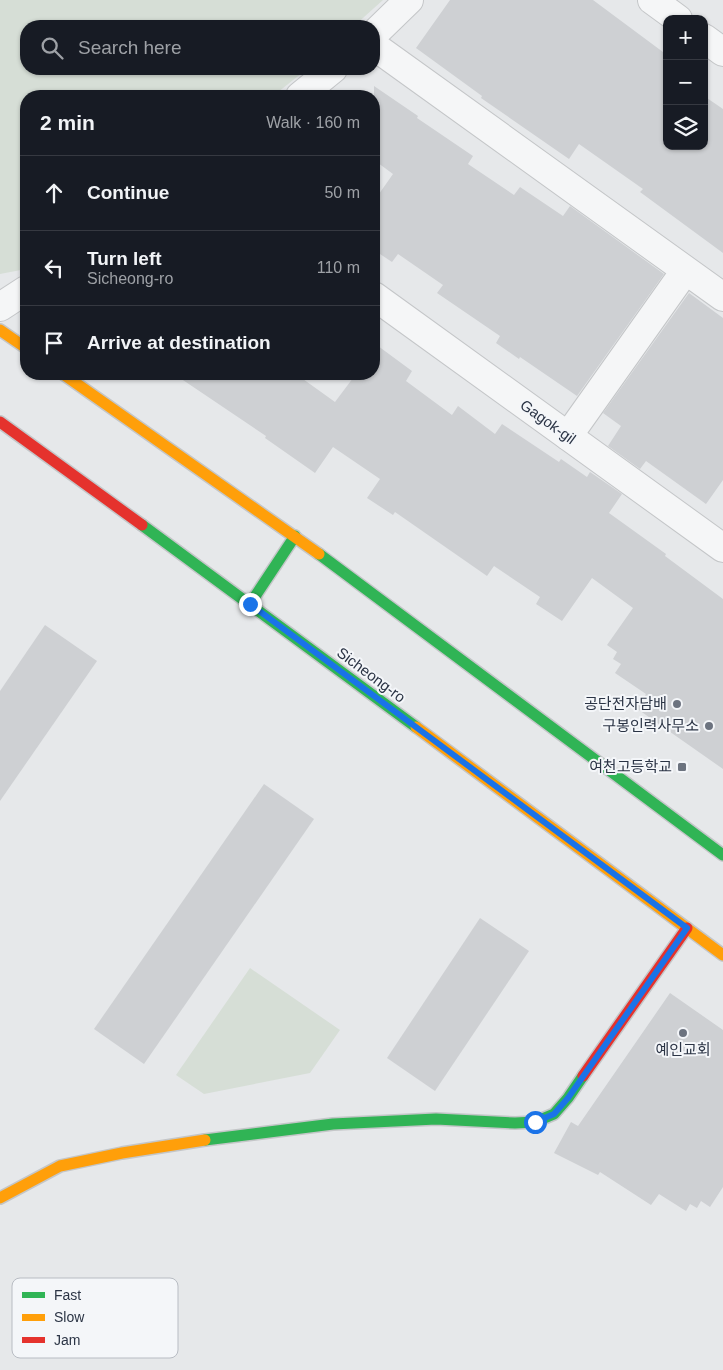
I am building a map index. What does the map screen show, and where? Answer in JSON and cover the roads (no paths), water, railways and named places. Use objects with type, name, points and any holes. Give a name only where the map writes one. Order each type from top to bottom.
[{"type":"street","points":[[380,28],[409,0]]},
{"type":"street","points":[[652,0],[673,15]]},
{"type":"street","points":[[708,41],[723,52]]},
{"type":"street","points":[[380,50],[723,297]]},
{"type":"street","points":[[307,90],[326,75]]},
{"type":"street","points":[[568,436],[685,270]]},
{"type":"street","points":[[0,307],[20,294]]},
{"type":"street","name":"Gagok-gil","points":[[380,300],[723,548]]},
{"type":"street","points":[[0,330],[20,344]]},
{"type":"street","points":[[72,380],[295,536],[723,855]]},
{"type":"street","name":"Sicheong-ro","points":[[0,422],[250,604],[723,955]]},
{"type":"street","points":[[250,604],[295,536]]},
{"type":"street","points":[[0,1198],[60,1166],[122,1153],[228,1137],[333,1124],[386,1120],[436,1119],[515,1123],[535,1122],[554,1114],[568,1098],[687,928]]},
{"type":"place","name":"공단전자담배","points":[[677,704]]},
{"type":"place","name":"구봉인력사무소","points":[[709,726]]},
{"type":"place","name":"여천고등학교","points":[[682,767]]},
{"type":"place","name":"예인교회","points":[[683,1033]]}]
